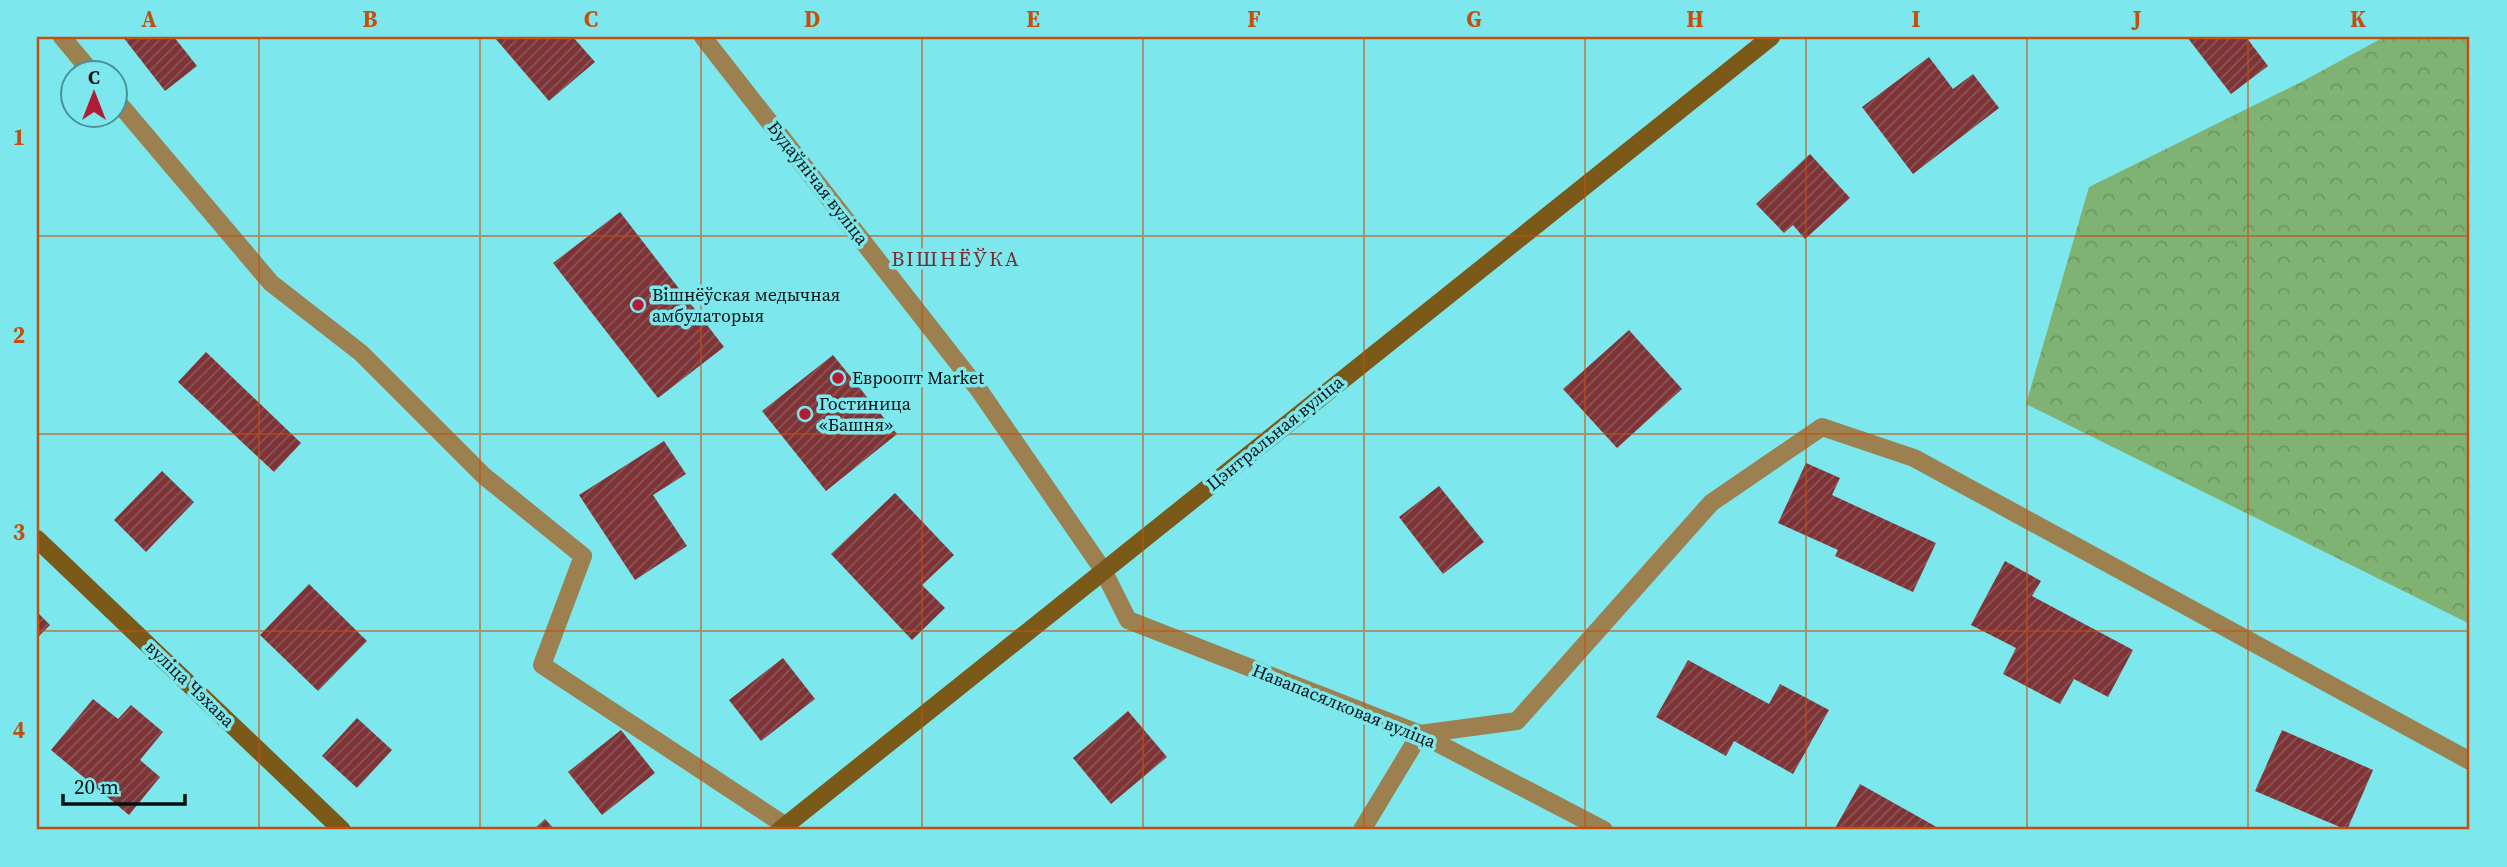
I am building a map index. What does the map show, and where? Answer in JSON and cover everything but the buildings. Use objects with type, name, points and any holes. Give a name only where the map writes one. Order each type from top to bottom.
[{"type":"street","points":[[62,37],[81,60]]},
{"type":"street","name":"Будаўнічая вуліца","points":[[704,37],[979,390],[1103,570]]},
{"type":"street","name":"Цэнтральная вуліца","points":[[783,828],[1771,37]]},
{"type":"street","points":[[130,117],[271,283],[361,353],[484,476],[583,556],[542,665],[783,828]]},
{"type":"street","points":[[1362,830],[1420,734],[1517,721],[1712,503],[1822,427],[1914,458],[2470,761]]},
{"type":"street","name":"вуліца Чэхава","points":[[37,539],[342,830]]},
{"type":"street","name":"Навапасялковая вуліца","points":[[1103,570],[1128,620],[1420,734],[1604,830]]},
{"type":"green space","points":[[2384,37],[2470,37],[2470,624],[2026,404],[2089,187],[2305,80]]},
{"type":"place","name":"Вішнёўская медычная амбулаторыя","points":[[638,305]]},
{"type":"place","name":"Евроопт Market","points":[[838,378]]},
{"type":"place","name":"Гостиница «Башня»","points":[[805,414]]},
{"type":"district","name":"ВІШНЁЎКА","points":[[956,259]]}]
